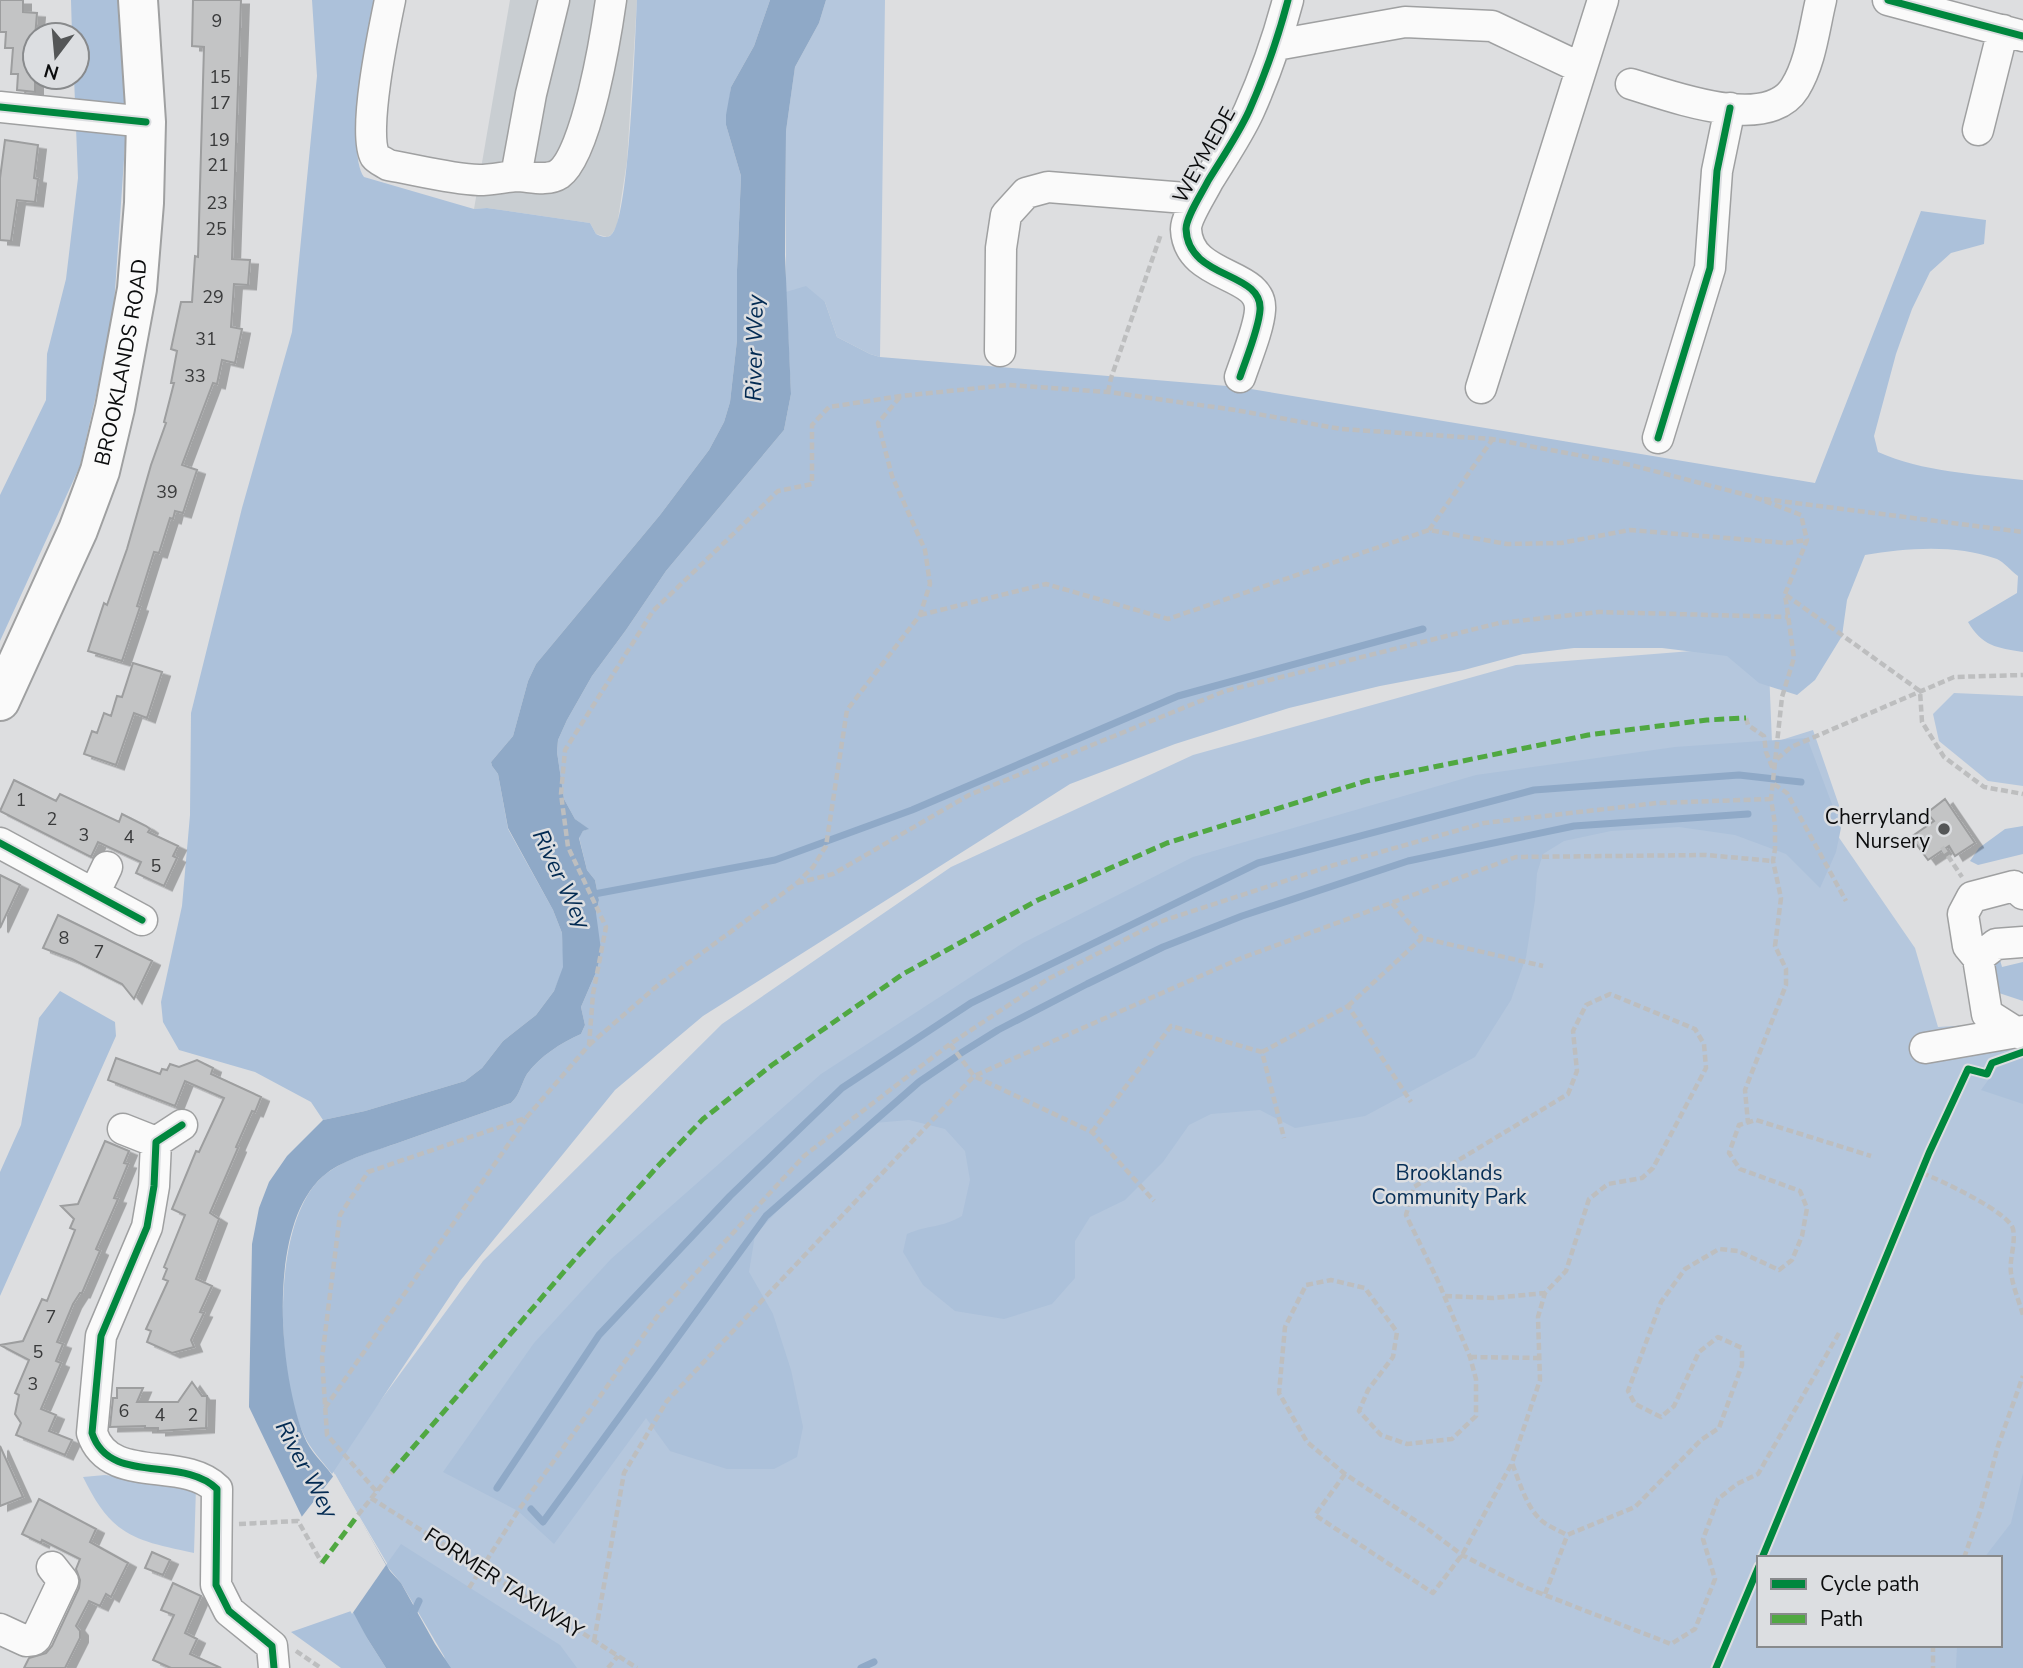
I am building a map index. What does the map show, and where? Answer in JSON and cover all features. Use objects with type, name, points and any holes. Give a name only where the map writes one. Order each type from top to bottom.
[{"type":"main road","name":"BROOKLANDS ROAD","points":[[0,701],[78,530],[100,471],[115,408],[137,289],[144,203],[146,122],[138,0]]},
{"type":"street","points":[[390,0],[374,89],[374,153],[377,159],[388,165],[479,180],[516,176],[548,178],[559,174],[575,150],[592,95],[611,0]]},
{"type":"street","points":[[516,176],[531,94],[554,0]]},
{"type":"street","name":"WEYMEDE","points":[[1240,377],[1260,309],[1257,295],[1241,281],[1208,266],[1190,250],[1186,227],[1186,198],[1248,114],[1276,45],[1288,0]]},
{"type":"street","points":[[1480,388],[1603,0]]},
{"type":"street","points":[[1631,84],[1683,99],[1730,108],[1756,111],[1778,104],[1793,91],[1805,67],[1821,0]]},
{"type":"street","points":[[1888,0],[2013,33],[1978,131]]},
{"type":"street","points":[[1276,45],[1405,22],[1492,26],[1581,68]]},
{"type":"street","points":[[0,107],[146,122]]},
{"type":"street","points":[[1658,438],[1710,268],[1717,171],[1730,108]]},
{"type":"street","name":"WEYMEDE","points":[[1000,351],[1001,248],[1006,215],[1026,193],[1048,187],[1186,198]]},
{"type":"street","points":[[0,843],[142,919]]},
{"type":"street","points":[[94,894],[107,867]]},
{"type":"street","points":[[2020,1032],[1987,1014],[1978,958],[1968,946],[1963,914],[1972,897],[2014,886],[2023,894]]},
{"type":"street","points":[[1978,958],[1996,944],[2023,942]]},
{"type":"street","points":[[1925,1048],[2020,1032]]},
{"type":"street","points":[[156,1142],[182,1125]]},
{"type":"street","points":[[123,1129],[156,1142]]},
{"type":"street","points":[[156,1142],[154,1186],[147,1227],[101,1336],[92,1433],[96,1447],[107,1457],[128,1465],[192,1475],[209,1481],[217,1489],[216,1585],[229,1611],[281,1657]]},
{"type":"street","points":[[8,1633],[30,1641],[36,1638],[63,1581],[52,1567]]},
{"type":"path","points":[[1108,392],[1111,378],[1186,198]]},
{"type":"path","points":[[589,1045],[593,994],[606,927],[568,847],[561,794],[565,750],[653,611],[778,491],[812,484],[812,425],[829,407],[1008,384],[1108,392],[1341,429],[1493,439],[1631,465],[1754,497],[1801,515],[1807,540],[1785,594],[1794,657],[1782,697],[1771,799],[1775,824],[1773,861],[1781,898],[1775,946],[1786,969],[1786,985],[1745,1090],[1748,1123]]},
{"type":"path","points":[[325,1409],[526,1118],[589,1045],[657,986],[797,883],[813,867],[826,843],[847,710],[920,615],[930,584],[925,550],[892,476],[878,423],[901,396]]},
{"type":"path","points":[[1429,530],[1493,439]]},
{"type":"path","points":[[1754,497],[2023,533]]},
{"type":"path","points":[[920,615],[1046,584],[1168,619],[1429,530],[1507,544],[1562,543],[1630,530],[1787,543],[1807,540]]},
{"type":"path","points":[[1785,594],[1920,691]]},
{"type":"path","points":[[797,883],[833,874],[969,795],[1226,691],[1499,623],[1600,612],[1788,617]]},
{"type":"path","points":[[1774,770],[1777,757],[1791,747],[1954,677],[2023,675]]},
{"type":"path","points":[[1920,691],[1922,722],[1944,757],[1984,787],[2023,794]]},
{"type":"path","points":[[1746,718],[1748,725],[1764,736],[1766,752],[1774,770]]},
{"type":"path","points":[[1774,784],[1787,793],[1846,901]]},
{"type":"path","points":[[469,1588],[518,1511],[661,1311],[804,1156],[950,1044],[1048,979],[1159,922],[1334,865],[1484,823],[1657,803],[1771,799]]},
{"type":"path","points":[[1942,847],[1972,897]]},
{"type":"path","points":[[594,1641],[624,1473],[667,1401],[974,1076],[1239,959],[1516,857],[1706,855],[1773,861]]},
{"type":"path","points":[[1392,903],[1422,938],[1543,966]]},
{"type":"path","points":[[1091,1132],[1171,1026],[1262,1052],[1348,1006],[1422,938]]},
{"type":"path","points":[[1345,1474],[1315,1515],[1433,1593],[1462,1555],[1512,1464],[1540,1380],[1538,1317],[1545,1293],[1566,1271],[1589,1199],[1608,1184],[1642,1178],[1653,1168],[1706,1068],[1704,1044],[1695,1029],[1610,994],[1586,1005],[1573,1031],[1577,1072],[1568,1094],[1414,1187],[1406,1215],[1470,1357],[1476,1379],[1476,1416],[1452,1439],[1407,1444],[1381,1435],[1359,1411],[1368,1390],[1392,1357],[1397,1332],[1366,1288],[1331,1280],[1306,1285],[1285,1327],[1279,1393],[1307,1442],[1345,1474],[1462,1555],[1527,1588],[1671,1644],[1695,1629],[1715,1579],[1703,1539],[1718,1499],[1737,1484],[1758,1474],[1839,1333]]},
{"type":"path","points":[[1348,1006],[1411,1102]]},
{"type":"path","points":[[950,1044],[974,1076],[1091,1132],[1154,1201]]},
{"type":"path","points":[[1262,1052],[1284,1138]]},
{"type":"path","points":[[1917,1185],[1968,1069],[1978,1072]]},
{"type":"path","points":[[376,1491],[327,1435],[322,1359],[340,1215],[368,1172],[526,1118]]},
{"type":"path","points":[[1545,1594],[1567,1535],[1635,1507],[1701,1440],[1719,1428],[1742,1365],[1742,1348],[1718,1337],[1699,1352],[1674,1406],[1661,1417],[1635,1404],[1628,1391],[1661,1302],[1685,1269],[1719,1249],[1738,1251],[1779,1270],[1792,1260],[1802,1236],[1807,1208],[1800,1191],[1740,1169],[1729,1153],[1740,1125],[1756,1120],[1871,1156]]},
{"type":"path","points":[[1922,1173],[1943,1181],[1998,1211],[2013,1226],[2014,1247],[2010,1270],[2023,1315]]},
{"type":"path","points":[[1444,1296],[1493,1298],[1545,1293]]},
{"type":"path","points":[[1470,1357],[1539,1358]]},
{"type":"path","points":[[1965,1556],[1981,1509],[1997,1446],[2023,1376]]},
{"type":"path","points":[[1512,1464],[1538,1518],[1567,1535]]},
{"type":"path","points":[[358,1515],[392,1472]]},
{"type":"path","points":[[251,1524],[298,1521],[322,1563]]},
{"type":"path","points":[[1933,1647],[1933,1668]]},
{"type":"path","points":[[608,1668],[618,1656]]},
{"type":"path","points":[[281,1657],[311,1659],[321,1668]]},
{"type":"shaded area","points":[[71,0],[119,0],[128,101],[113,320],[80,466],[0,641],[0,495],[46,400],[47,354],[66,279],[78,178],[75,91],[91,91],[91,21],[72,21]]},
{"type":"shaded area","points":[[312,0],[379,0],[358,118],[359,163],[364,177],[474,209],[487,208],[590,223],[596,234],[606,237],[611,235],[617,222],[623,197],[637,0],[770,0],[754,46],[731,87],[726,125],[741,176],[737,340],[730,402],[724,422],[709,450],[660,515],[536,664],[528,681],[513,736],[491,762],[498,774],[508,829],[553,910],[562,933],[564,967],[554,991],[536,1015],[503,1041],[482,1068],[465,1081],[365,1111],[323,1120],[311,1102],[255,1072],[179,1050],[163,1022],[161,1002],[182,906],[190,815],[191,713],[242,508],[292,332],[317,76]]},
{"type":"shaded area","points":[[510,0],[637,0],[627,161],[617,226],[607,237],[596,234],[590,223],[487,208],[474,209]]},
{"type":"shaded area","points":[[1921,211],[1986,220],[1984,244],[1951,253],[1930,272],[1912,309],[1896,354],[1874,436],[1878,452],[1895,459],[1949,471],[2023,480],[2023,652],[1991,645],[1973,630],[1968,622],[2017,593],[2018,576],[2002,562],[1981,554],[1948,549],[1914,549],[1865,555],[1847,600],[1842,636],[1815,680],[1797,695],[1759,683],[1727,656],[1662,648],[1574,648],[1523,654],[1464,670],[1380,686],[1289,708],[1175,744],[1070,784],[703,1016],[615,1090],[460,1281],[332,1474],[317,1455],[304,1435],[295,1409],[284,1338],[283,1298],[287,1259],[295,1224],[308,1194],[334,1168],[511,1103],[527,1074],[538,1061],[581,1034],[585,1025],[581,1007],[597,970],[596,913],[599,900],[595,880],[587,870],[579,837],[588,829],[575,819],[564,799],[557,752],[558,740],[592,676],[666,571],[784,430],[791,394],[786,292],[806,286],[825,302],[837,337],[880,357],[1239,387],[1815,483]]},
{"type":"shaded area","points":[[1807,738],[1841,828],[1836,852],[1820,888],[1786,854],[1735,835],[1679,827],[1611,831],[1564,841],[1543,854],[1537,873],[1526,957],[1511,1000],[1475,1057],[1365,1116],[1295,1128],[1260,1110],[1211,1114],[1189,1125],[1163,1162],[1125,1200],[1090,1217],[1075,1241],[1075,1278],[1052,1304],[1004,1319],[955,1311],[923,1285],[903,1252],[907,1234],[948,1223],[962,1216],[970,1180],[965,1151],[945,1129],[909,1120],[874,1123],[823,1162],[755,1235],[749,1272],[773,1314],[791,1370],[803,1427],[797,1457],[774,1469],[727,1469],[670,1451],[646,1418],[554,1544],[518,1511],[443,1472],[534,1343],[611,1259],[821,1074],[1023,943],[1193,857],[1476,775],[1675,747]]},
{"type":"shaded area","points":[[2023,826],[2023,854],[1978,865],[1970,861],[1979,848],[2005,829]]},
{"type":"shaded area","points":[[1998,953],[2002,967],[2023,962],[2023,1001],[1996,992],[1986,967]]},
{"type":"shaded area","points":[[60,991],[115,1022],[116,1036],[0,1296],[0,1172],[21,1125],[39,1018]]},
{"type":"shaded area","points":[[2023,1057],[2023,1104],[1981,1090],[2002,1061]]},
{"type":"shaded area","points":[[2023,1473],[2023,1668],[1956,1668],[1957,1647],[2002,1647],[2002,1556],[1986,1556],[2011,1523]]},
{"type":"shaded area","points":[[401,1544],[560,1645],[577,1668],[451,1668],[401,1583],[386,1565]]},
{"type":"shaded area","points":[[354,1610],[367,1638],[386,1668],[341,1668],[291,1632]]},
{"type":"green space","points":[[826,0],[885,0],[880,357],[837,337],[825,302],[786,292],[786,131],[795,67],[819,23]]},
{"type":"green space","name":"Brooklands Community Park","points":[[1768,645],[1772,743],[1813,730],[1843,817],[1831,826],[1915,948],[1938,1027],[1970,1025],[1988,1038],[2023,1038],[2023,1668],[448,1668],[444,1661],[453,1589],[388,1565],[331,1468],[483,1261],[722,1024],[951,867],[1193,755],[1516,665]]},
{"type":"green space","points":[[1954,693],[2023,696],[2023,786],[1988,781],[1939,741],[1933,714]]},
{"type":"green space","points":[[105,1475],[196,1487],[194,1553],[140,1539],[115,1524],[104,1512],[83,1477]]},
{"type":"water","name":"River Wey","points":[[770,0],[826,0],[819,23],[795,67],[786,131],[785,255],[791,394],[784,430],[666,571],[592,676],[558,740],[557,752],[564,799],[575,819],[589,829],[583,831],[579,838],[587,870],[595,880],[599,900],[596,913],[601,950],[597,970],[581,1007],[585,1025],[581,1034],[551,1051],[532,1067],[511,1103],[360,1156],[327,1173],[307,1195],[294,1225],[286,1260],[284,1337],[288,1375],[304,1436],[340,1487],[390,1571],[401,1583],[451,1668],[386,1668],[302,1517],[249,1407],[252,1244],[259,1208],[269,1182],[287,1156],[323,1120],[365,1111],[465,1081],[482,1068],[503,1041],[536,1015],[554,991],[563,967],[562,933],[553,910],[508,828],[498,774],[491,762],[513,736],[528,681],[536,664],[660,515],[709,450],[724,422],[730,402],[737,340],[741,176],[726,125],[726,115],[731,87],[754,46]]},
{"type":"pier","points":[[335,1474],[386,1565],[352,1614],[300,1519]]},
{"type":"building","points":[[0,0],[23,0],[23,12],[37,13],[36,21],[21,21],[21,90],[17,90],[18,74],[11,74],[13,48],[5,48],[6,32],[0,32]]},
{"type":"building","points":[[193,0],[241,0],[232,259],[250,260],[248,285],[234,284],[231,327],[242,329],[235,363],[222,360],[217,384],[213,383],[182,465],[197,470],[183,513],[175,511],[173,519],[170,518],[159,553],[154,552],[122,661],[88,651],[104,603],[107,605],[127,549],[166,423],[164,422],[174,383],[171,383],[177,351],[171,349],[181,302],[192,302],[195,256],[198,257],[204,47],[192,46]]},
{"type":"building","points":[[5,140],[38,145],[34,178],[38,179],[35,202],[17,200],[11,241],[0,240],[0,178]]},
{"type":"building","points":[[133,663],[162,672],[147,718],[134,713],[116,765],[84,754],[92,731],[97,733],[104,713],[111,716],[117,696],[122,697]]},
{"type":"building","points":[[14,780],[56,801],[60,794],[119,822],[122,814],[146,826],[150,829],[148,832],[178,846],[173,856],[177,858],[164,886],[136,873],[141,862],[98,842],[91,857],[0,811]]},
{"type":"building","name":"Cherryland Nursery","points":[[1945,799],[1975,843],[1955,856],[1949,846],[1928,860],[1911,837],[1934,821],[1927,813]]},
{"type":"building","points":[[0,875],[20,885],[0,928]]},
{"type":"building","points":[[58,915],[152,961],[134,999],[122,984],[43,948]]},
{"type":"building","points":[[116,1058],[160,1074],[162,1069],[167,1070],[170,1064],[179,1067],[197,1060],[213,1068],[211,1074],[261,1097],[236,1147],[238,1148],[210,1213],[219,1219],[196,1279],[212,1286],[200,1312],[204,1313],[191,1340],[194,1347],[172,1353],[147,1342],[151,1331],[146,1329],[168,1281],[163,1279],[167,1269],[164,1267],[185,1215],[172,1209],[196,1151],[199,1152],[224,1098],[185,1081],[175,1106],[108,1080]]},
{"type":"building","points":[[105,1141],[129,1151],[124,1163],[128,1164],[114,1198],[118,1199],[96,1249],[100,1251],[57,1342],[63,1344],[56,1361],[61,1363],[41,1409],[56,1415],[49,1431],[72,1440],[65,1455],[16,1435],[21,1423],[15,1414],[19,1395],[15,1393],[29,1360],[0,1345],[23,1341],[42,1299],[47,1301],[75,1230],[70,1228],[74,1219],[61,1206],[78,1204]]},
{"type":"building","points":[[192,1382],[202,1396],[207,1396],[206,1428],[158,1431],[158,1428],[145,1426],[110,1427],[113,1398],[117,1398],[117,1388],[143,1388],[137,1402],[178,1402]]},
{"type":"building","points":[[0,1446],[23,1497],[0,1506]]},
{"type":"building","points":[[39,1499],[96,1529],[90,1542],[128,1563],[111,1597],[106,1594],[100,1606],[89,1601],[76,1626],[80,1631],[80,1638],[65,1668],[24,1668],[29,1658],[46,1653],[52,1646],[79,1588],[80,1580],[76,1569],[80,1559],[42,1540],[41,1543],[22,1534]]},
{"type":"building","points":[[152,1552],[170,1560],[163,1575],[145,1568]]},
{"type":"building","points":[[173,1583],[201,1596],[185,1633],[197,1639],[190,1654],[221,1668],[171,1668],[153,1660],[174,1615],[161,1610]]},
{"type":"waterway","name":"River Wey","points":[[589,895],[775,860],[912,810],[1178,696],[1423,629]]},
{"type":"waterway","points":[[497,1488],[599,1335],[730,1196],[842,1088],[971,1003],[1258,863],[1534,790],[1739,775],[1801,782]]},
{"type":"waterway","points":[[961,1053],[998,1030],[1163,947],[1242,916],[1408,861],[1574,826],[1748,814]]},
{"type":"waterway","points":[[531,1509],[543,1522],[766,1216],[919,1082],[956,1057]]},
{"type":"waterway","points":[[412,1616],[419,1601]]},
{"type":"waterway","points":[[861,1668],[874,1662]]},
{"type":"marked path","points":[[392,1472],[568,1267],[703,1119],[772,1065],[903,974],[1038,900],[1167,843],[1366,781],[1588,735],[1707,720],[1746,718]]},
{"type":"marked path","points":[[322,1563],[358,1515]]},
{"type":"cycle path","points":[[1240,377],[1257,326],[1260,310],[1258,297],[1250,288],[1199,258],[1190,246],[1186,229],[1195,205],[1249,111],[1271,56],[1288,0]]},
{"type":"cycle path","points":[[1888,0],[2023,36]]},
{"type":"cycle path","points":[[0,107],[146,122]]},
{"type":"cycle path","points":[[1658,438],[1710,268],[1717,171],[1730,108]]},
{"type":"cycle path","points":[[0,843],[142,920]]},
{"type":"cycle path","points":[[1763,1556],[1929,1153],[1968,1069],[1987,1074],[1992,1063],[2023,1052]]},
{"type":"cycle path","points":[[182,1125],[156,1142],[154,1186],[147,1227],[101,1336],[92,1433],[101,1449],[114,1459],[130,1465],[186,1473],[203,1479],[217,1489],[216,1585],[229,1611],[272,1646],[274,1668]]},
{"type":"cycle path","points":[[1716,1668],[1757,1571]]},
{"type":"place","name":"Cherryland Nursery","points":[[1944,829]]}]
